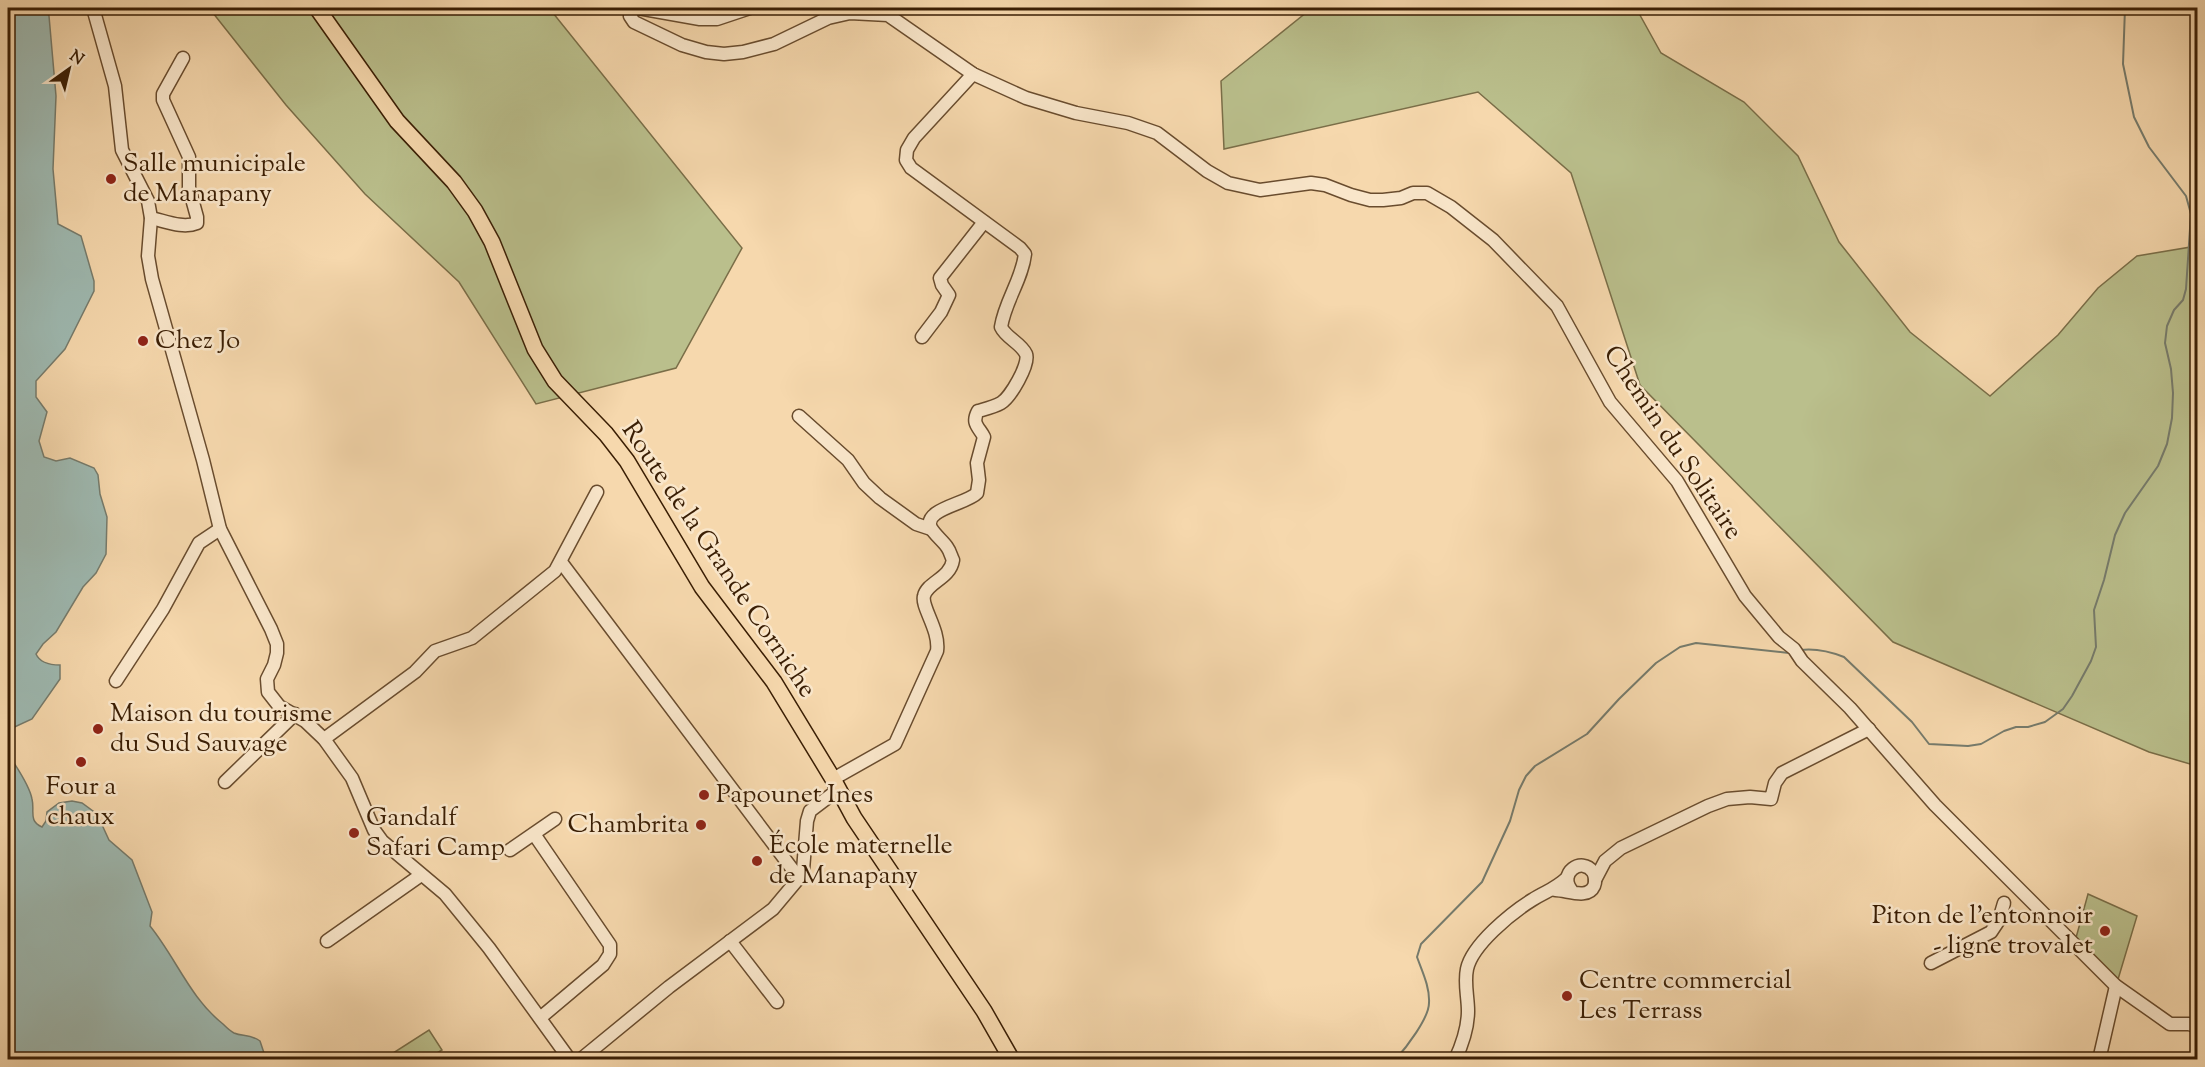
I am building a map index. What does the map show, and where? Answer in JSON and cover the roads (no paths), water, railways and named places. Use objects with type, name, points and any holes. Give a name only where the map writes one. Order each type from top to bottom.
[{"type":"main road","name":"Route de la Grande Corniche","points":[[317,8],[397,121],[454,182],[475,211],[492,242],[535,349],[555,381],[606,434],[627,461],[702,587],[774,682],[854,818],[984,1011],[1012,1059]]},
{"type":"street","points":[[93,8],[115,86],[122,150],[148,201],[152,218],[148,256],[152,279],[220,529],[271,629],[276,644],[274,665],[267,679],[268,692],[279,706],[295,714],[324,739],[352,778],[374,830],[382,841],[445,894],[489,948],[570,1059]]},
{"type":"street","points":[[636,8],[700,19],[717,19],[750,8]]},
{"type":"street","name":"Chemin du Solitaire","points":[[636,8],[630,16],[634,22],[682,45],[706,52],[724,54],[774,44],[828,18],[850,13],[888,15],[973,74],[1026,98],[1076,113],[1128,123],[1157,133],[1216,178],[1228,183],[1260,190],[1311,183],[1325,185],[1370,200],[1401,198],[1413,193],[1426,193],[1451,207],[1493,240],[1557,306],[1610,402],[1677,481],[1745,596],[1779,637],[1869,729],[1942,812],[2116,986],[2170,1024],[2189,1024],[2198,1027]]},
{"type":"street","points":[[152,218],[179,225],[191,226],[197,223],[189,188],[189,157],[163,100],[163,94],[183,58]]},
{"type":"street","points":[[931,529],[931,520],[936,512],[967,501],[977,493],[979,480],[977,463],[984,437],[975,424],[975,418],[978,411],[1000,404],[1007,398],[1027,362],[1026,355],[1021,348],[1004,334],[1001,327],[1006,308],[1024,267],[1025,255],[1020,248],[911,168],[906,160],[907,150],[914,138],[973,74]]},
{"type":"street","points":[[922,337],[941,312],[949,295],[940,278],[984,222]]},
{"type":"street","points":[[580,1059],[669,987],[773,909],[803,870],[807,821],[810,811],[836,784],[895,744],[937,651],[937,634],[924,603],[924,597],[926,592],[949,573],[953,560],[947,547],[931,529],[916,524],[880,498],[864,483],[848,460],[799,416]]},
{"type":"street","points":[[324,739],[415,672],[435,651],[472,638],[555,571],[597,492]]},
{"type":"street","points":[[116,681],[163,609],[199,543],[220,529]]},
{"type":"street","points":[[561,562],[799,878]]},
{"type":"street","points":[[225,782],[295,714]]},
{"type":"street","points":[[1554,890],[1580,894],[1589,892],[1605,861],[1621,848],[1726,799],[1771,798],[1775,783],[1782,772],[1869,729]]},
{"type":"street","points":[[510,850],[555,819]]},
{"type":"street","points":[[534,834],[610,945],[610,954],[603,965],[540,1018]]},
{"type":"street","points":[[1455,1059],[1467,1024],[1466,971],[1480,945],[1522,906],[1554,890],[1575,867],[1605,861]]},
{"type":"street","points":[[1584,866],[1592,871],[1595,880]]},
{"type":"street","points":[[327,942],[421,875]]},
{"type":"street","points":[[1567,878],[1572,891]]},
{"type":"street","points":[[1931,963],[1991,932],[1999,920],[2004,903]]},
{"type":"street","points":[[730,941],[777,1002]]},
{"type":"street","points":[[2099,1059],[2116,986]]},
{"type":"water","points":[[8,8],[45,8],[49,16],[56,96],[53,169],[58,224],[81,236],[94,281],[94,291],[65,349],[36,381],[36,397],[47,412],[39,441],[44,457],[56,461],[70,458],[94,468],[98,475],[100,494],[107,517],[106,554],[96,573],[83,587],[56,632],[36,654],[46,663],[60,665],[60,679],[32,719],[8,730]]},
{"type":"water","points":[[8,753],[28,787],[32,799],[33,819],[38,825],[42,827],[46,821],[47,812],[59,803],[72,801],[82,803],[97,814],[109,840],[132,860],[152,912],[150,926],[192,990],[211,1014],[231,1031],[260,1041],[266,1059],[8,1059]]},
{"type":"waterway","points":[[1800,650],[1822,650],[1844,657],[1912,722],[1929,744],[1968,746],[1981,744],[2016,727],[2028,727],[2045,722],[2063,709],[2091,661],[2096,647],[2094,610],[2115,535],[2125,513],[2158,466],[2167,444],[2172,418],[2173,393],[2171,369],[2165,343],[2167,326],[2174,310],[2183,300],[2186,289],[2191,214],[2186,196],[2149,147],[2134,117],[2123,64],[2125,8]]},
{"type":"waterway","points":[[1395,1060],[1416,1033],[1428,1009],[1428,991],[1417,957],[1421,944],[1482,882],[1510,821],[1519,790],[1526,776],[1535,766],[1587,734],[1656,663],[1680,647],[1696,643],[1789,653]]},
{"type":"waterway","points":[[2184,1060],[2198,1045]]},
{"type":"place","name":"Salle municipale de Manapany","points":[[111,179]]},
{"type":"place","name":"Chez Jo","points":[[143,341]]},
{"type":"place","name":"Maison du tourisme du Sud Sauvage","points":[[98,729]]},
{"type":"place","name":"Four a chaux","points":[[81,762]]},
{"type":"place","name":"Papounet Ines","points":[[704,795]]},
{"type":"place","name":"Chambrita","points":[[701,825]]},
{"type":"place","name":"Gandalf Safari Camp","points":[[354,833]]},
{"type":"place","name":"École maternelle de Manapany","points":[[757,861]]},
{"type":"place","name":"Piton de l'entonnoir - ligne trovalet","points":[[2105,931]]},
{"type":"place","name":"Centre commercial Les Terrass","points":[[1567,996]]}]
